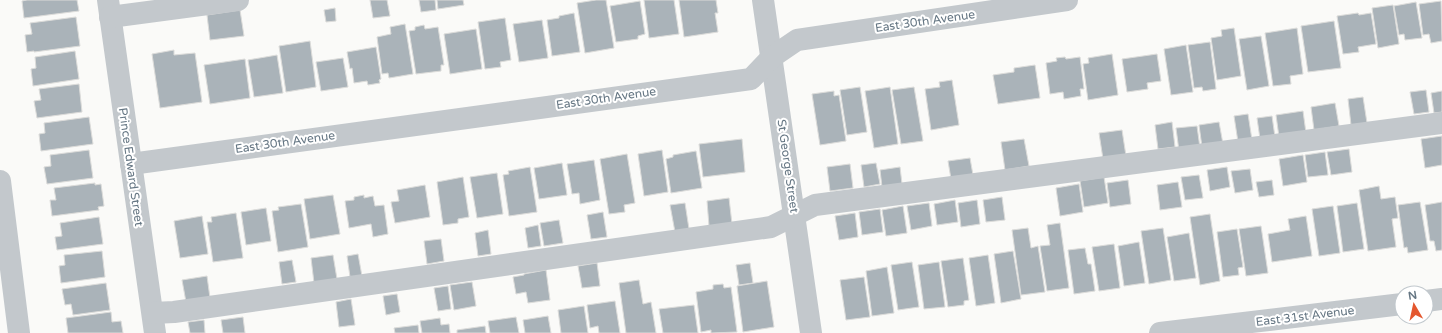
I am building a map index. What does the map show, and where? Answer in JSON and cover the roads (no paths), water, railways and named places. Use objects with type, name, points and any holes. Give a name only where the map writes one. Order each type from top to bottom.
[{"type":"street","points":[[109,9],[238,0]]},
{"type":"street","name":"St George Street","points":[[763,0],[811,333]]},
{"type":"street","name":"East 30th Avenue","points":[[131,164],[751,79],[772,57],[797,40],[1067,0]]},
{"type":"street","name":"Prince Edward Street","points":[[109,9],[154,323]]},
{"type":"street","points":[[154,323],[174,312],[771,227],[815,205],[1442,123]]},
{"type":"street","points":[[0,181],[7,293],[19,333]]},
{"type":"street","name":"East 31st Avenue","points":[[1160,333],[1394,305]]}]
